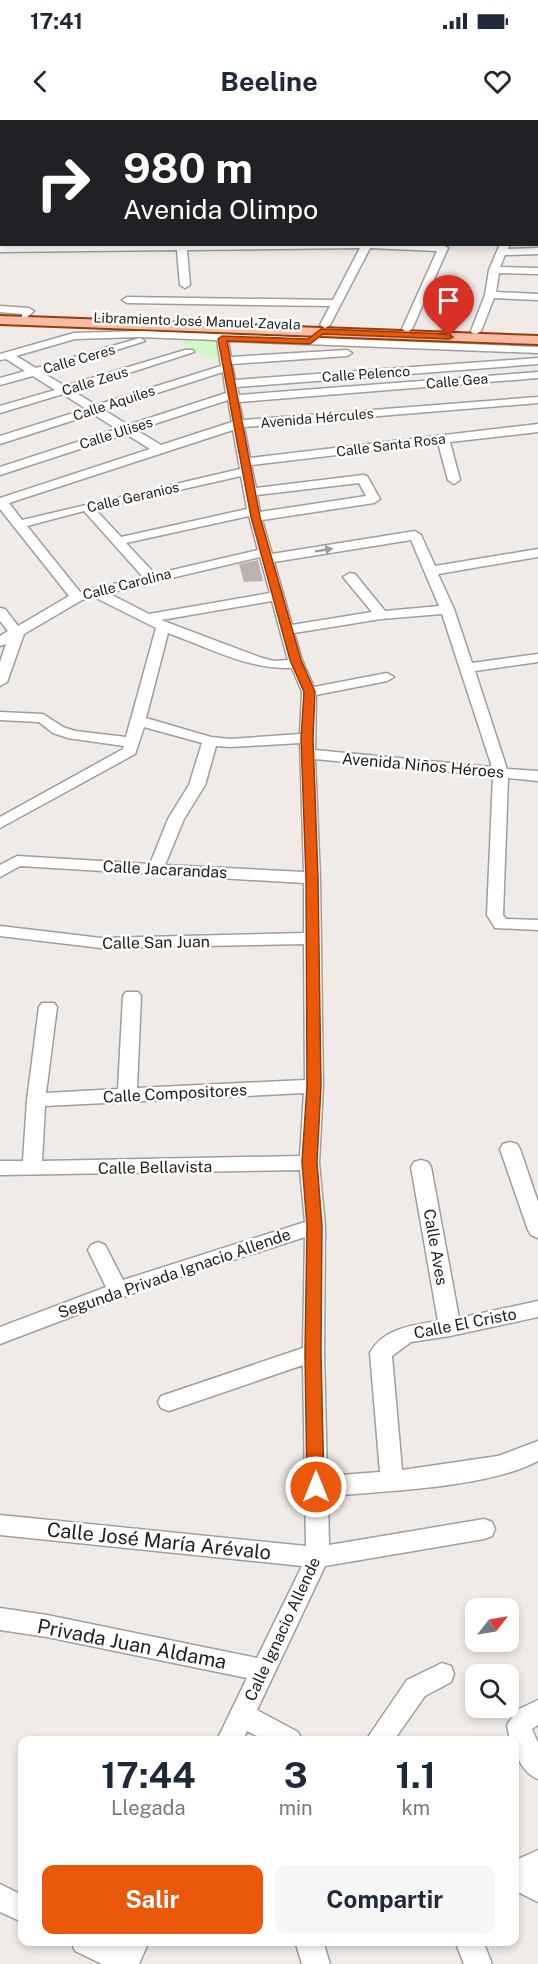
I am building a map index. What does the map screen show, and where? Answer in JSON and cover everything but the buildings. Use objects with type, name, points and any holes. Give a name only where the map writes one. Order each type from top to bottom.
[{"type":"main road","name":"Libramiento José Manuel Zavala","points":[[0,314],[28,313],[323,328],[371,353],[538,340]]},
{"type":"main road","name":"Libramiento José Manuel Zavala","points":[[0,320],[538,332]]},
{"type":"street","points":[[0,249],[84,246],[182,248],[305,246]]},
{"type":"street","points":[[310,342],[323,328],[366,246]]},
{"type":"street","points":[[392,246],[443,248],[407,329]]},
{"type":"street","points":[[182,248],[185,285]]},
{"type":"street","points":[[476,331],[490,296],[494,270],[503,248],[538,251]]},
{"type":"street","points":[[494,270],[538,271]]},
{"type":"street","points":[[490,296],[538,297]]},
{"type":"street","points":[[127,300],[337,303]]},
{"type":"street","points":[[0,309],[28,313]]},
{"type":"street","points":[[4,356],[74,336],[164,336],[310,342],[371,353]]},
{"type":"street","points":[[164,336],[229,379],[371,353],[538,350]]},
{"type":"street","name":"Calle Ceres","points":[[0,382],[164,336]]},
{"type":"street","name":"Calle Ignacio Allende","points":[[222,339],[245,466],[265,556],[297,664],[309,692],[307,746],[313,939],[314,1086],[309,1162],[315,1226],[313,1353],[318,1557],[263,1670],[238,1730]]},
{"type":"street","points":[[371,353],[390,399]]},
{"type":"street","name":"Calle Pelenco","points":[[229,379],[371,353],[538,361]]},
{"type":"street","points":[[4,356],[64,390],[158,449]]},
{"type":"street","name":"Calle Zeus","points":[[0,410],[64,390],[197,356]]},
{"type":"street","name":"Calle Gea","points":[[229,379],[390,399],[538,375]]},
{"type":"street","name":"Calle Aquiles","points":[[0,440],[94,409],[229,379]]},
{"type":"street","name":"Calle Ulises","points":[[0,471],[127,429],[229,379]]},
{"type":"street","name":"Avenida Hércules","points":[[1,502],[14,492],[238,424],[390,399],[485,419],[538,400]]},
{"type":"street","name":"Calle Santa Rosa","points":[[245,466],[443,439],[485,419],[538,429]]},
{"type":"street","points":[[443,439],[454,480]]},
{"type":"street","name":"Calle Geranios","points":[[21,524],[245,466]]},
{"type":"street","points":[[118,541],[255,514],[374,499],[364,475],[251,492]]},
{"type":"street","points":[[1,502],[21,524],[77,597]]},
{"type":"street","points":[[87,507],[118,541],[147,579],[142,615]]},
{"type":"street","name":"Calle Carolina","points":[[0,642],[77,597],[147,579],[265,556],[415,535],[431,571]]},
{"type":"street","points":[[538,553],[431,571],[447,609],[501,772],[495,915],[501,924],[538,925]]},
{"type":"street","points":[[350,578],[381,615]]},
{"type":"street","points":[[95,592],[163,626],[254,660],[274,665],[297,664]]},
{"type":"street","points":[[142,615],[278,596]]},
{"type":"street","points":[[287,630],[381,615],[447,609]]},
{"type":"street","points":[[0,612],[17,633],[0,682]]},
{"type":"street","points":[[0,823],[131,746],[163,626]]},
{"type":"street","points":[[467,668],[538,658]]},
{"type":"street","points":[[309,692],[387,677]]},
{"type":"street","points":[[0,716],[43,718],[58,730],[73,735],[131,746]]},
{"type":"street","name":"Avenida Niños Héroes","points":[[137,720],[210,741],[307,746],[538,776]]},
{"type":"street","points":[[156,868],[176,819],[197,785],[210,741]]},
{"type":"street","name":"Calle Jacarandas","points":[[0,872],[17,861],[312,878]]},
{"type":"street","name":"Calle San Juan","points":[[0,931],[101,943],[313,939]]},
{"type":"street","points":[[127,1095],[132,996]]},
{"type":"street","points":[[32,1168],[36,1100],[48,1006]]},
{"type":"street","name":"Calle Compositores","points":[[36,1100],[314,1086]]},
{"type":"street","points":[[510,1149],[538,1230]]},
{"type":"street","name":"Calle Bellavista","points":[[0,1168],[107,1168],[309,1162]]},
{"type":"street","name":"Calle Aves","points":[[421,1167],[450,1328]]},
{"type":"street","name":"Segunda Privada Ignacio Allende","points":[[0,1336],[117,1289],[315,1226]]},
{"type":"street","points":[[98,1250],[117,1289]]},
{"type":"street","name":"Calle El Cristo","points":[[392,1481],[381,1353],[406,1334],[450,1328],[538,1309]]},
{"type":"street","points":[[170,1402],[313,1353]]},
{"type":"street","points":[[316,1487],[392,1481],[509,1463],[529,1457],[538,1450]]},
{"type":"street","name":"Calle José María Arévalo","points":[[0,1525],[318,1557],[484,1529]]},
{"type":"street","name":"Privada Juan Aldama","points":[[0,1619],[47,1626],[263,1670]]},
{"type":"street","points":[[382,1736],[416,1688],[442,1674]]},
{"type":"street","points":[[529,1719],[522,1739],[538,1767]]},
{"type":"street","points":[[238,1730],[269,1736]]},
{"type":"street","points":[[0,1898],[18,1907]]},
{"type":"street","points":[[100,1946],[128,1955]]},
{"type":"street","points":[[311,1946],[316,1964]]},
{"type":"street","points":[[472,1946],[478,1964]]},
{"type":"green space","points":[[176,338],[217,340],[222,359],[203,356]]},
{"type":"route","points":[[316,1487],[313,1353],[315,1226],[309,1162],[314,1086],[312,878],[307,738],[309,692],[295,660],[255,517],[222,339],[310,342],[321,332],[449,337]]}]
